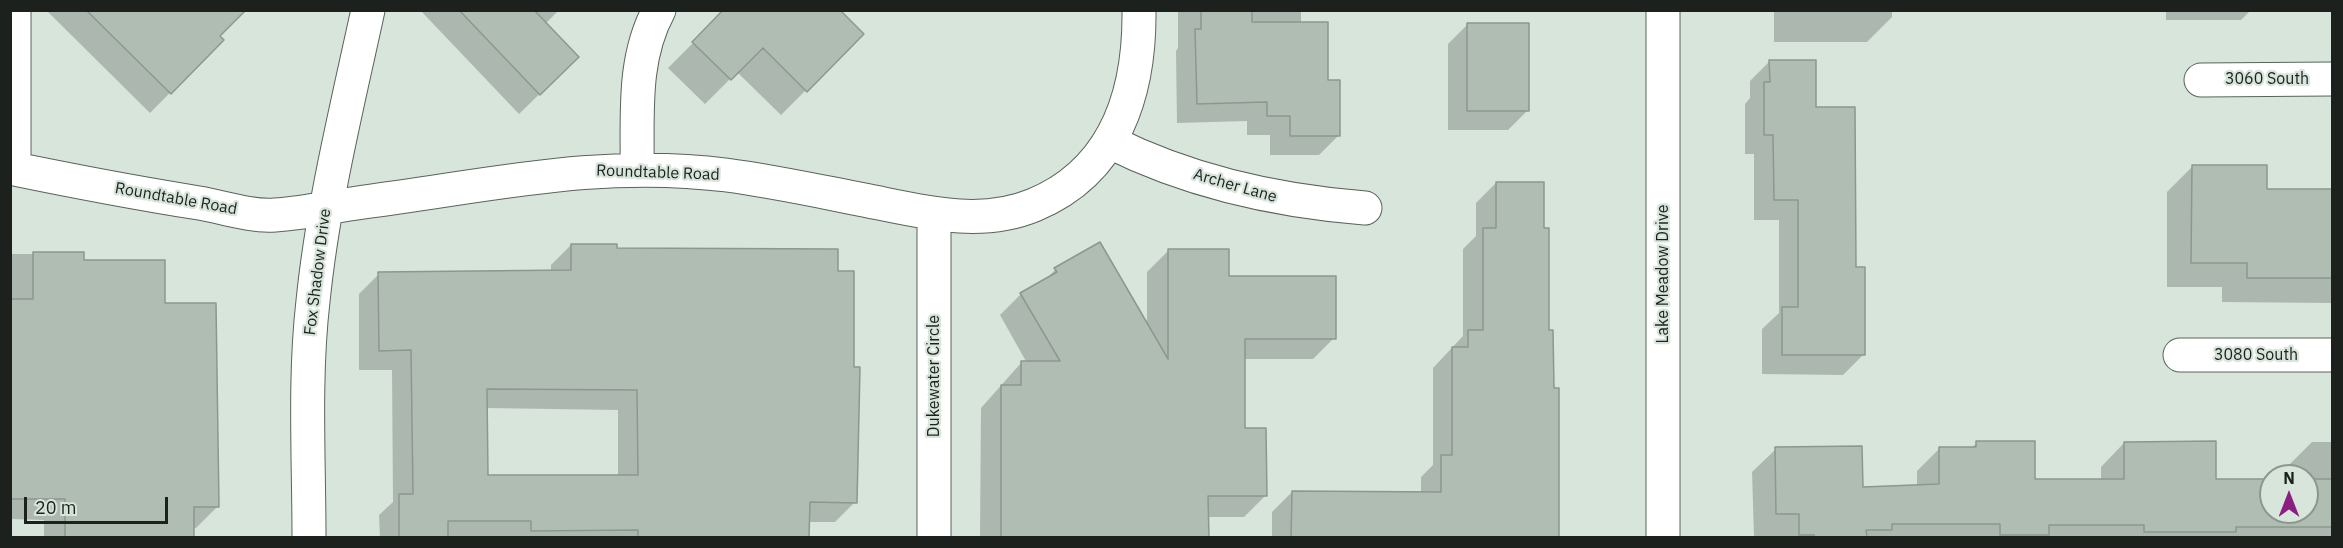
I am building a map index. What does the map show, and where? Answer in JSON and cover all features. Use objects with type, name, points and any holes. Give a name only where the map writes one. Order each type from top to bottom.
[{"type":"street","points":[[12,169],[14,10]]},
{"type":"street","name":"Fox Shadow Drive","points":[[309,537],[308,377],[312,303],[325,208],[368,10]]},
{"type":"street","points":[[637,169],[638,73],[645,39],[659,10]]},
{"type":"street","name":"Roundtable Road","points":[[12,169],[272,216],[566,172],[637,169],[762,180],[934,214],[985,216],[1009,213],[1034,205],[1059,192],[1083,173],[1110,142],[1131,97],[1137,65],[1139,10]]},
{"type":"street","name":"Lake Meadow Drive","points":[[1663,10],[1664,537]]},
{"type":"street","name":"3060 South","points":[[2201,80],[2332,79]]},
{"type":"street","name":"Archer Lane","points":[[1110,142],[1134,154],[1237,189],[1307,204],[1365,208]]},
{"type":"street","name":"Dukewater Circle","points":[[934,214],[934,537]]},
{"type":"street","name":"3080 South","points":[[2180,355],[2332,355]]},
{"type":"building","points":[[86,10],[246,10],[220,36],[224,40],[171,94]]},
{"type":"building","points":[[459,10],[534,10],[579,57],[540,95]]},
{"type":"building","points":[[723,10],[840,10],[864,34],[807,92],[763,48],[731,80],[692,42]]},
{"type":"building","points":[[1201,10],[1252,10],[1252,22],[1328,22],[1328,80],[1340,80],[1340,136],[1290,136],[1290,116],[1267,116],[1267,102],[1197,104],[1195,29],[1201,29]]},
{"type":"building","points":[[1467,23],[1529,23],[1529,111],[1467,111]]},
{"type":"building","points":[[1769,60],[1816,60],[1816,107],[1855,107],[1856,267],[1865,267],[1865,355],[1782,355],[1782,307],[1798,307],[1798,200],[1774,200],[1773,135],[1764,135],[1764,82],[1770,82]]},
{"type":"building","points":[[2192,165],[2267,165],[2267,189],[2332,189],[2332,278],[2247,278],[2247,263],[2191,263]]},
{"type":"building","points":[[1496,182],[1544,182],[1544,228],[1549,228],[1549,330],[1553,330],[1554,388],[1559,388],[1559,537],[1291,537],[1292,491],[1441,492],[1441,455],[1452,455],[1452,347],[1468,347],[1468,330],[1483,330],[1483,228],[1496,228]]},
{"type":"building","points":[[1100,242],[1168,359],[1168,249],[1229,249],[1229,276],[1336,276],[1336,339],[1245,339],[1245,428],[1266,428],[1267,496],[1208,496],[1209,537],[1001,537],[1001,385],[1021,385],[1021,361],[1060,361],[1020,293],[1057,272],[1054,268]]},
{"type":"building","points":[[571,244],[617,244],[617,248],[838,249],[838,271],[854,271],[854,367],[860,367],[857,503],[810,502],[809,537],[638,537],[638,530],[531,531],[531,521],[448,521],[448,537],[399,537],[399,494],[413,494],[411,350],[379,351],[378,272],[571,270]],"holes":[[[487,389],[637,390],[638,475],[488,475]]]},
{"type":"building","points":[[33,252],[84,252],[84,260],[165,260],[165,303],[216,303],[219,507],[194,507],[194,537],[65,537],[65,499],[11,499],[10,299],[33,299]]},
{"type":"building","points":[[1976,441],[2035,441],[2035,479],[2124,479],[2124,442],[2216,441],[2216,479],[2259,479],[2259,524],[2319,524],[2319,479],[2332,479],[2332,527],[2236,527],[2236,532],[2144,532],[2144,525],[2049,525],[2049,535],[2000,535],[2000,524],[1892,524],[1892,530],[1866,530],[1867,537],[1814,537],[1814,535],[1799,535],[1799,514],[1776,514],[1775,447],[1862,446],[1863,487],[1939,484],[1939,447],[1976,447]]}]
